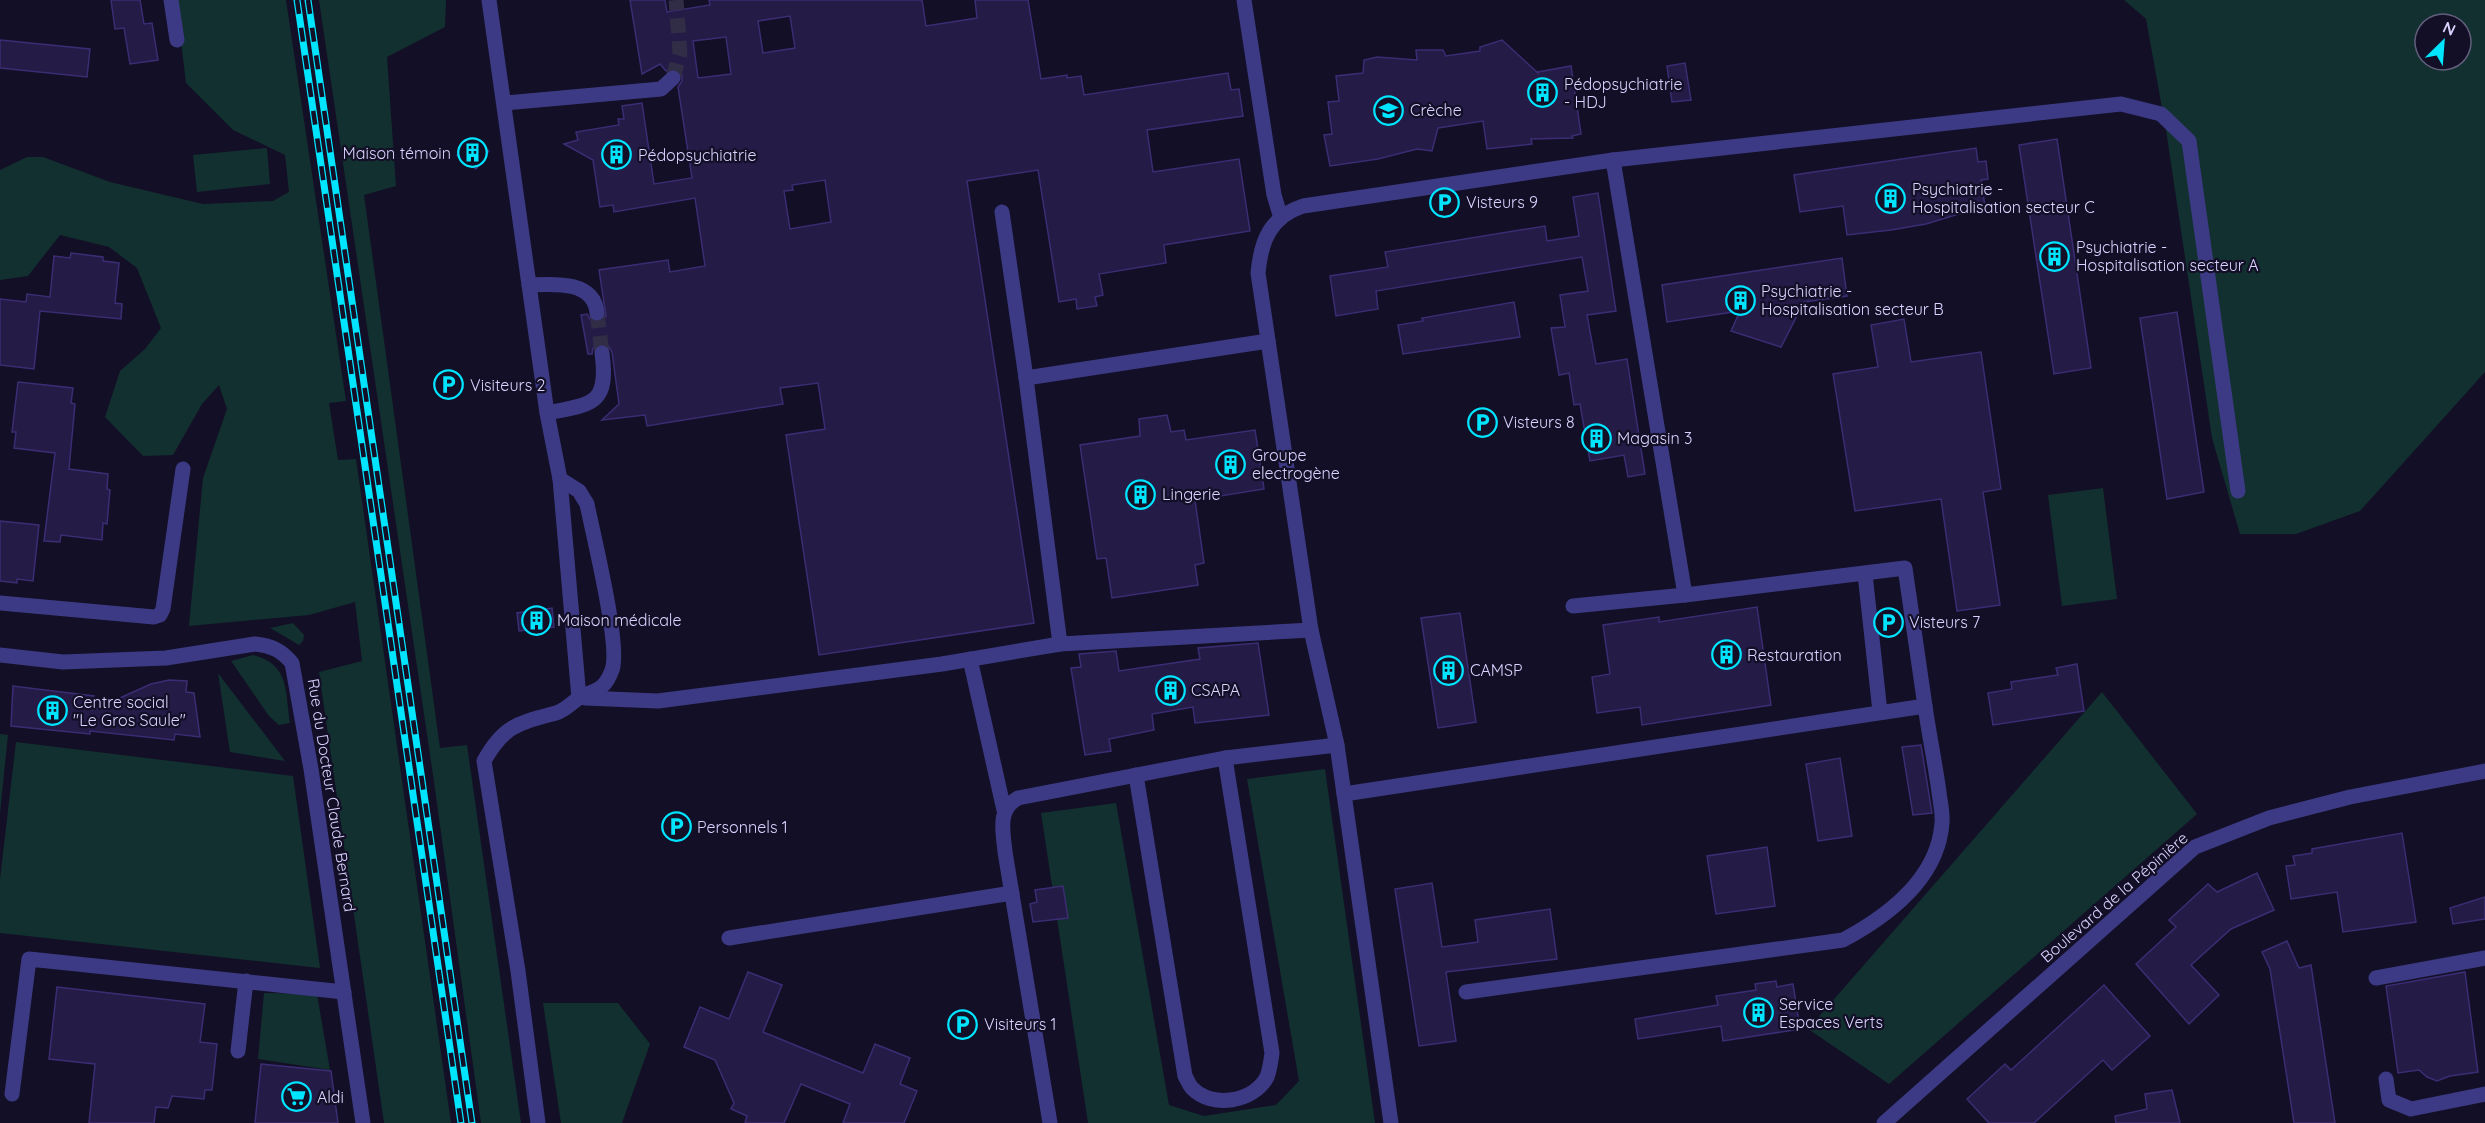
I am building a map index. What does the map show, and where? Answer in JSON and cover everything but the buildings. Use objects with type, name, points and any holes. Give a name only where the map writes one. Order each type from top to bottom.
[{"type":"street","points":[[171,0],[177,40]]},
{"type":"street","points":[[489,0],[547,412],[560,479],[579,698]]},
{"type":"street","points":[[1244,0],[1274,195],[1281,218]]},
{"type":"street","points":[[505,103],[660,89],[673,78]]},
{"type":"street","points":[[1391,1123],[1337,745],[1311,630],[1258,273],[1260,248],[1270,229],[1290,210],[1303,206],[1613,160],[2121,104],[2161,114],[2189,141],[2238,491]]},
{"type":"street","points":[[1613,160],[1685,595]]},
{"type":"street","points":[[1002,212],[1060,644]]},
{"type":"street","points":[[529,285],[568,285],[581,290],[596,305],[597,313]]},
{"type":"street","points":[[1026,378],[1268,341]]},
{"type":"street","points":[[547,412],[586,405],[597,397],[603,386],[602,353]]},
{"type":"street","points":[[0,603],[154,617],[160,615],[163,609],[183,469]]},
{"type":"street","points":[[538,1123],[518,971],[484,761],[493,744],[507,729],[563,711],[579,698],[595,693],[613,668],[615,654],[587,504],[579,491],[560,479]]},
{"type":"street","points":[[1466,992],[1843,940],[1873,924],[1900,901],[1924,875],[1938,849],[1943,821],[1905,568],[1685,595],[1573,606]]},
{"type":"street","points":[[1865,574],[1880,712]]},
{"type":"street","points":[[579,698],[658,701],[1060,644],[1311,630]]},
{"type":"street","name":"Rue du Docteur Claude Bernard","points":[[0,655],[63,662],[166,658],[255,644],[269,645],[281,651],[292,663],[363,1123]]},
{"type":"street","points":[[970,658],[1004,810],[1002,821],[1012,893],[1050,1123]]},
{"type":"street","points":[[1344,794],[1924,706]]},
{"type":"street","points":[[1004,810],[1009,803],[1018,798],[1226,758],[1337,745]]},
{"type":"street","points":[[1136,775],[1185,1076],[1192,1088],[1205,1097],[1215,1100],[1231,1100],[1247,1096],[1258,1088],[1266,1078],[1272,1053],[1226,758]]},
{"type":"street","name":"Boulevard de la Pépinière","points":[[1884,1123],[2195,847],[2269,818],[2350,797],[2485,771]]},
{"type":"street","points":[[729,938],[1012,893]]},
{"type":"street","points":[[2376,978],[2485,958]]},
{"type":"street","points":[[12,1094],[29,959],[344,992]]},
{"type":"street","points":[[238,1051],[246,981]]},
{"type":"street","points":[[2386,1079],[2389,1100],[2411,1108],[2485,1094]]},
{"type":"green space","points":[[176,0],[286,0],[346,401],[329,403],[338,460],[356,459],[451,1123],[384,1123],[319,672],[362,661],[355,602],[309,615],[189,626],[203,478],[227,409],[219,385],[202,404],[173,455],[143,456],[105,417],[120,371],[145,349],[161,328],[137,268],[109,247],[60,235],[28,276],[0,280],[0,170],[27,157],[43,157],[110,182],[203,204],[273,201],[289,192],[285,155],[233,130],[186,83]]},
{"type":"green space","points":[[319,0],[446,0],[445,27],[387,57],[396,186],[364,195],[440,748],[467,745],[521,1123],[481,1123],[434,782]]},
{"type":"green space","points":[[2124,0],[2485,0],[2485,372],[2360,511],[2296,534],[2240,534],[2212,438],[2166,130],[2146,19]]},
{"type":"green space","points":[[267,148],[270,184],[197,192],[193,155]]},
{"type":"green space","points":[[2103,488],[2117,599],[2062,606],[2048,495]]},
{"type":"green space","points":[[293,623],[304,635],[299,645],[270,628]]},
{"type":"green space","points":[[253,655],[265,659],[280,672],[286,690],[290,723],[279,725],[269,716],[231,661]]},
{"type":"green space","points":[[218,673],[285,761],[230,752]]},
{"type":"green space","points":[[2102,692],[2197,814],[1889,1084],[1808,1029]]},
{"type":"green space","points":[[0,734],[8,735],[0,813]]},
{"type":"green space","points":[[16,742],[293,776],[320,968],[0,933],[0,879]]},
{"type":"green space","points":[[1325,769],[1375,1123],[1088,1123],[1041,813],[1116,803],[1169,1105],[1204,1116],[1276,1105],[1299,1081],[1247,779]]},
{"type":"green space","points":[[264,993],[317,994],[330,1070],[258,1059]]},
{"type":"green space","points":[[543,1003],[618,1003],[650,1044],[622,1123],[561,1123]]},
{"type":"tunnel","points":[[673,78],[680,53],[676,0]]},
{"type":"tunnel","points":[[597,313],[602,353]]},
{"type":"railway","points":[[297,0],[461,1123]]},
{"type":"railway","points":[[308,0],[472,1123]]},
{"type":"place","name":"Pédopsychiatrie - HDJ","points":[[1543,93]]},
{"type":"place","name":"Crèche","points":[[1389,110]]},
{"type":"place","name":"Maison témoin","points":[[472,153]]},
{"type":"place","name":"Pédopsychiatrie","points":[[617,155]]},
{"type":"place","name":"Psychiatrie - Hospitalisation secteur C","points":[[1891,198]]},
{"type":"place","name":"Visteurs 9","points":[[1445,202]]},
{"type":"place","name":"Psychiatrie - Hospitalisation secteur A","points":[[2055,256]]},
{"type":"place","name":"Psychiatrie - Hospitalisation secteur B","points":[[1740,300]]},
{"type":"place","name":"Visiteurs 2","points":[[449,385]]},
{"type":"place","name":"Visteurs 8","points":[[1482,422]]},
{"type":"place","name":"Magasin 3","points":[[1596,438]]},
{"type":"place","name":"Groupe electrogène","points":[[1231,464]]},
{"type":"place","name":"Lingerie","points":[[1141,494]]},
{"type":"place","name":"Maison médicale","points":[[536,620]]},
{"type":"place","name":"Visteurs 7","points":[[1888,622]]},
{"type":"place","name":"Restauration","points":[[1726,655]]},
{"type":"place","name":"CAMSP","points":[[1449,670]]},
{"type":"place","name":"CSAPA","points":[[1170,690]]},
{"type":"place","name":"Centre social \"Le Gros Saule\"","points":[[52,711]]},
{"type":"place","name":"Personnels 1","points":[[676,827]]},
{"type":"place","name":"Service Espaces Verts","points":[[1758,1013]]},
{"type":"place","name":"Visiteurs 1","points":[[963,1024]]},
{"type":"place","name":"Aldi","points":[[296,1097]]}]
